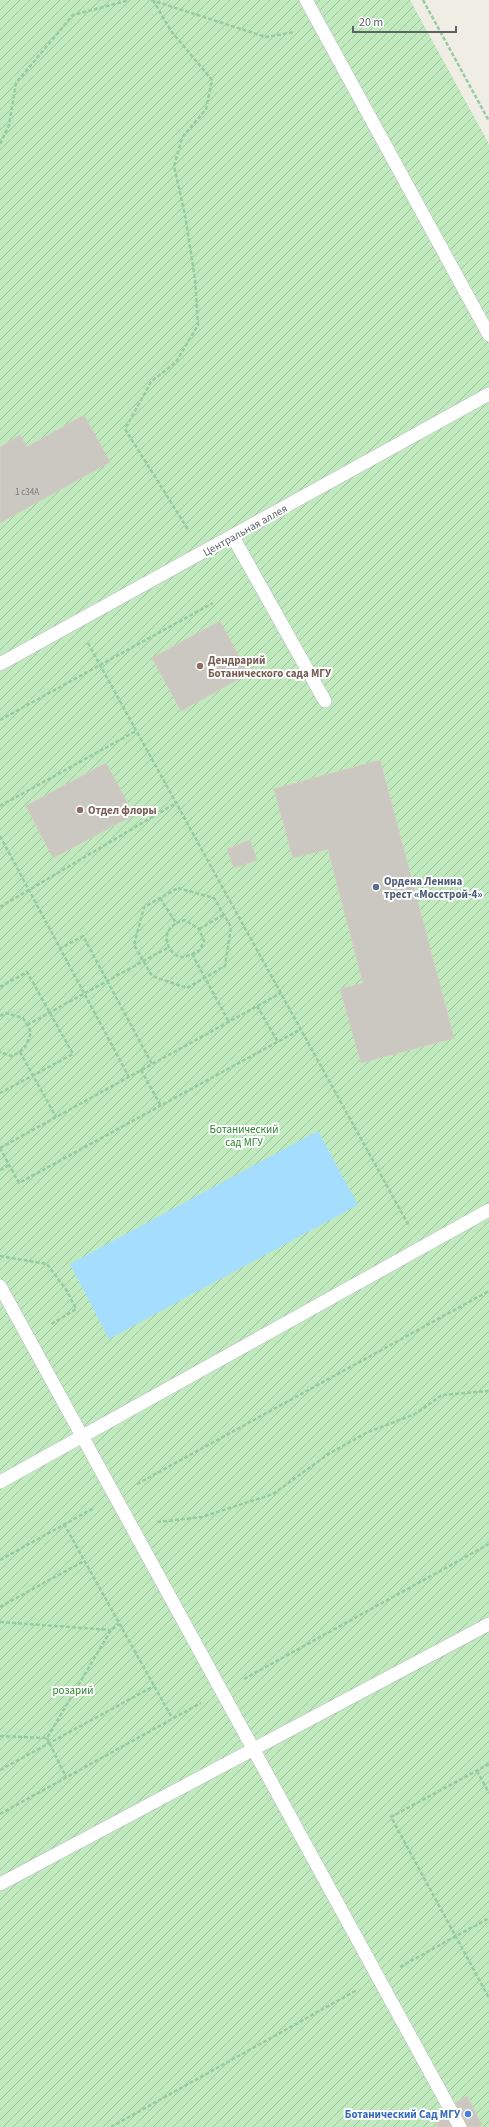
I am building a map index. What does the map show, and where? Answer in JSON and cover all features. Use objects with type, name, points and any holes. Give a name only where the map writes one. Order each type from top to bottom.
[{"type":"lane","points":[[306,0],[489,335]]},
{"type":"lane","name":"Центральная аллея","points":[[0,664],[233,537],[489,394]]},
{"type":"lane","points":[[233,537],[324,701]]},
{"type":"lane","points":[[0,1482],[420,1247],[489,1210]]},
{"type":"lane","points":[[0,1286],[460,2127]]},
{"type":"lane","points":[[0,1884],[252,1748],[489,1624]]},
{"type":"path","points":[[0,144],[9,125],[16,83],[73,15],[130,0]]},
{"type":"path","points":[[153,0],[266,37],[321,28]]},
{"type":"path","points":[[153,0],[171,31],[212,80],[206,109],[182,138],[174,166],[185,215],[195,279],[198,325],[176,362],[151,382],[124,429],[203,553]]},
{"type":"path","points":[[423,0],[489,121]]},
{"type":"path","points":[[0,720],[213,603]]},
{"type":"path","points":[[76,622],[420,1247]]},
{"type":"path","points":[[0,806],[136,731]]},
{"type":"path","points":[[0,907],[176,803]]},
{"type":"path","points":[[0,836],[83,994],[129,1077]]},
{"type":"path","points":[[178,888],[214,898],[231,927],[225,966],[187,988],[152,976],[134,945],[144,907],[160,898],[178,888]]},
{"type":"path","points":[[160,898],[176,923]]},
{"type":"path","points":[[199,929],[223,915]]},
{"type":"path","points":[[184,920],[199,929],[204,941],[199,951],[183,957],[174,954],[169,947],[166,938],[168,930],[176,923],[184,920]]},
{"type":"path","points":[[59,949],[83,936],[152,1064]]},
{"type":"path","points":[[27,1025],[169,947]]},
{"type":"path","points":[[192,954],[206,977],[229,1022]]},
{"type":"path","points":[[0,986],[27,972],[73,1054],[0,1093]]},
{"type":"path","points":[[281,993],[0,1148],[9,1165],[19,1183],[301,1030]]},
{"type":"path","points":[[257,1006],[278,1042]]},
{"type":"path","points":[[0,1016],[6,1013],[23,1018],[31,1032],[26,1048],[20,1052],[11,1056],[0,1052]]},
{"type":"path","points":[[20,1052],[56,1117]]},
{"type":"path","points":[[141,1070],[161,1106]]},
{"type":"path","points":[[0,1170],[9,1165]]},
{"type":"path","points":[[0,1256],[48,1264],[67,1291],[76,1309],[28,1338]]},
{"type":"path","points":[[0,1560],[489,1291]]},
{"type":"path","points":[[130,1526],[202,1517],[273,1494],[330,1453],[368,1432],[415,1414],[442,1395],[489,1391]]},
{"type":"path","points":[[64,1524],[172,1718]]},
{"type":"path","points":[[0,1607],[84,1561]]},
{"type":"path","points":[[0,1622],[111,1630]]},
{"type":"path","points":[[47,1738],[111,1630],[119,1624]]},
{"type":"path","points":[[0,1770],[154,1686]]},
{"type":"path","points":[[0,1736],[47,1738]]},
{"type":"path","points":[[47,1738],[67,1777]]},
{"type":"path","points":[[489,1764],[392,1817],[489,1998]]},
{"type":"path","points":[[477,1771],[489,1793]]},
{"type":"path","points":[[111,2127],[489,1918]]},
{"type":"green space","name":"Ботанический сад МГУ","points":[[0,0],[410,0],[489,144],[489,2127],[0,2127]]},
{"type":"water","points":[[318,1131],[358,1205],[109,1339],[70,1264]]},
{"type":"building","points":[[84,415],[110,462],[0,523],[0,447],[20,435],[27,447]]},
{"type":"building","name":"Дендрарий Ботанического сада МГУ","points":[[220,621],[248,674],[181,711],[152,658]]},
{"type":"building","name":"Ордена Ленина трест «Мосстрой-4»","points":[[380,760],[454,1038],[361,1063],[340,989],[363,983],[328,849],[293,858],[274,789]]},
{"type":"building","name":"Отдел флоры","points":[[106,763],[134,815],[53,858],[26,806]]},
{"type":"building","points":[[250,840],[257,860],[234,868],[227,849]]},
{"type":"building","points":[[467,2096],[482,2125],[477,2127],[468,2127],[455,2103]]},
{"type":"building","points":[[443,2108],[453,2127],[438,2127],[431,2114]]},
{"type":"place","name":"Дендрарий Ботанического сада МГУ","points":[[200,666]]},
{"type":"place","name":"Отдел флоры","points":[[80,810]]},
{"type":"place","name":"Ордена Ленина трест «Мосстрой-4»","points":[[376,887]]},
{"type":"place","name":"Ботанический Сад МГУ","points":[[468,2114]]},
{"type":"park label","name":"розарий","points":[[73,1690]]}]
